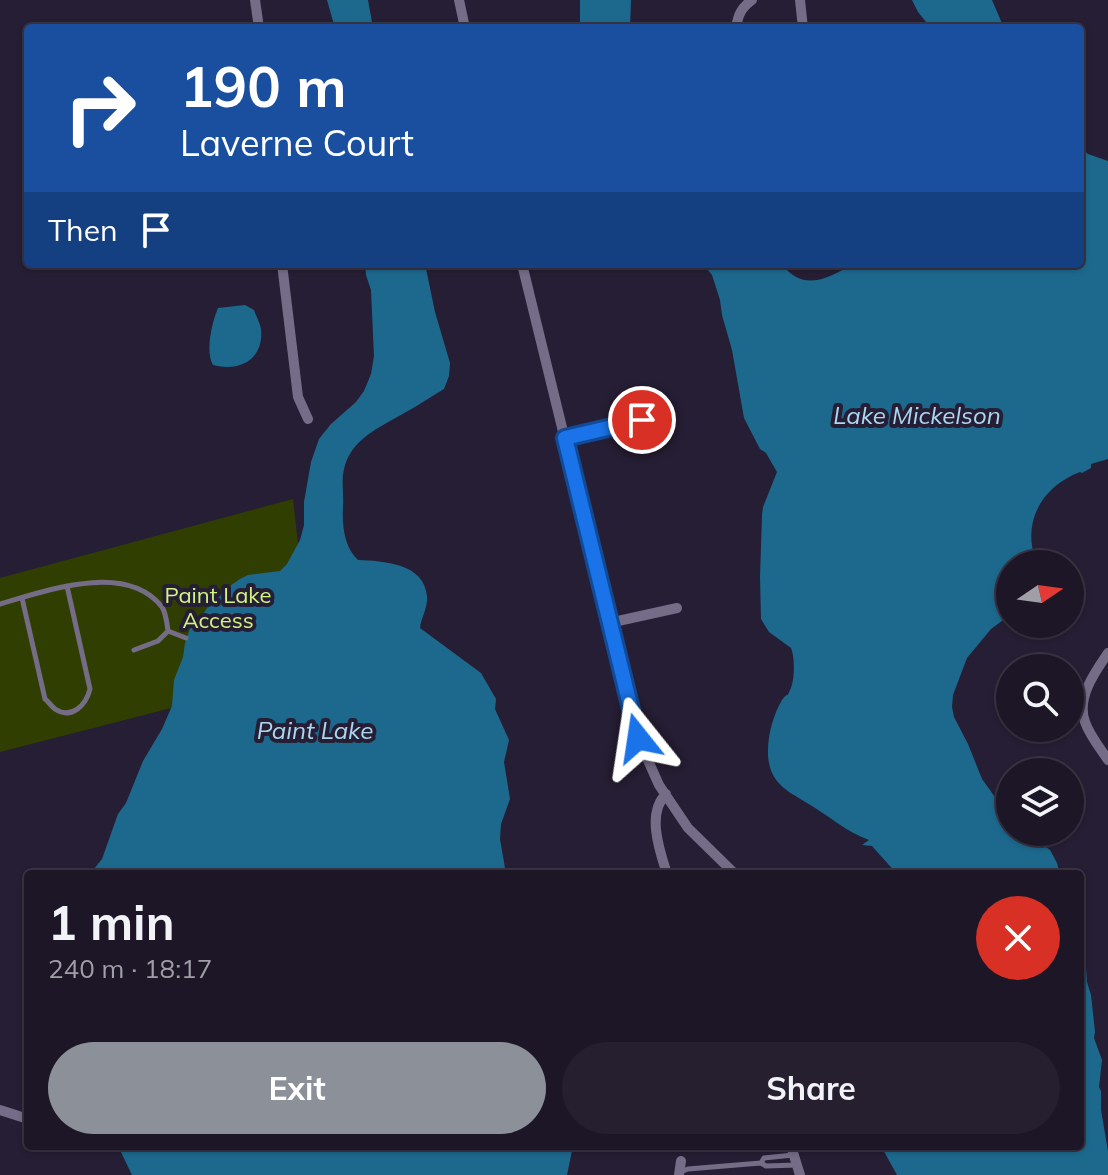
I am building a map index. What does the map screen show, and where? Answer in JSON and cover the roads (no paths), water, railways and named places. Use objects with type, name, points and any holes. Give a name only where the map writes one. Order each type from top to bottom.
[{"type":"street","points":[[255,0],[258,24]]},
{"type":"street","points":[[459,0],[464,24]]},
{"type":"street","points":[[737,24],[738,15],[752,0]]},
{"type":"street","points":[[800,0],[803,24]]},
{"type":"street","points":[[282,268],[298,397],[308,419]]},
{"type":"street","points":[[523,268],[638,738],[659,785],[688,828],[731,870]]},
{"type":"street","points":[[565,438],[642,420]]},
{"type":"street","points":[[609,623],[677,608]]},
{"type":"street","points":[[1108,653],[1089,683],[1083,709],[1084,721],[1108,760]]},
{"type":"street","points":[[666,794],[659,801],[655,821],[666,870]]},
{"type":"street","points":[[0,1110],[24,1118]]},
{"type":"lane","points":[[0,604],[67,586],[92,582],[121,583],[143,590],[164,609],[168,631]]},
{"type":"lane","points":[[22,598],[45,699],[56,709],[70,713],[79,710],[88,699],[90,689],[67,586]]},
{"type":"lane","points":[[168,631],[186,638]]},
{"type":"lane","points":[[134,650],[158,641],[168,631]]},
{"type":"lane","points":[[761,1163],[764,1158],[795,1160]]},
{"type":"lane","points":[[680,1170],[761,1163],[766,1166],[795,1160]]},
{"type":"water","points":[[327,0],[368,0],[372,24],[334,24]]},
{"type":"water","points":[[580,0],[631,0],[630,24],[580,24]]},
{"type":"water","points":[[912,0],[992,0],[1002,24],[928,24]]},
{"type":"water","name":"Lake Mickelson","points":[[1084,150],[1108,161],[1108,459],[1091,464],[1091,468],[1069,477],[1049,492],[1033,522],[1033,550],[996,550],[996,625],[967,658],[953,695],[952,707],[982,779],[996,798],[996,846],[1045,846],[1050,850],[1059,870],[893,870],[872,846],[862,845],[869,840],[791,793],[780,785],[772,773],[768,752],[771,729],[778,708],[790,690],[794,669],[791,648],[769,632],[761,619],[762,515],[777,472],[766,453],[760,449],[744,418],[720,300],[712,275],[705,268],[786,268],[807,280],[826,278],[846,268],[1084,268]]},
{"type":"water","name":"Paint Lake","points":[[365,268],[426,268],[450,363],[449,376],[444,389],[375,430],[361,440],[351,453],[343,479],[345,535],[358,560],[401,566],[418,577],[427,596],[420,628],[481,673],[496,699],[495,709],[509,740],[504,762],[510,799],[501,824],[500,839],[505,870],[93,870],[102,859],[118,814],[172,706],[174,680],[191,626],[202,616],[214,597],[240,579],[280,571],[300,540],[311,462],[319,439],[356,402],[371,374],[374,356],[371,290]]},
{"type":"water","points":[[245,305],[254,310],[260,327],[258,349],[254,356],[240,365],[213,365],[209,345],[218,308]]},
{"type":"water","points":[[1084,964],[1091,995],[1094,1038],[1102,1060],[1099,1087],[1108,1151],[1108,1175],[897,1175],[883,1150],[1084,1150]]},
{"type":"water","points":[[120,1150],[572,1150],[567,1175],[132,1175]]},
{"type":"park label","name":"Paint Lake Access","points":[[218,608]]}]
